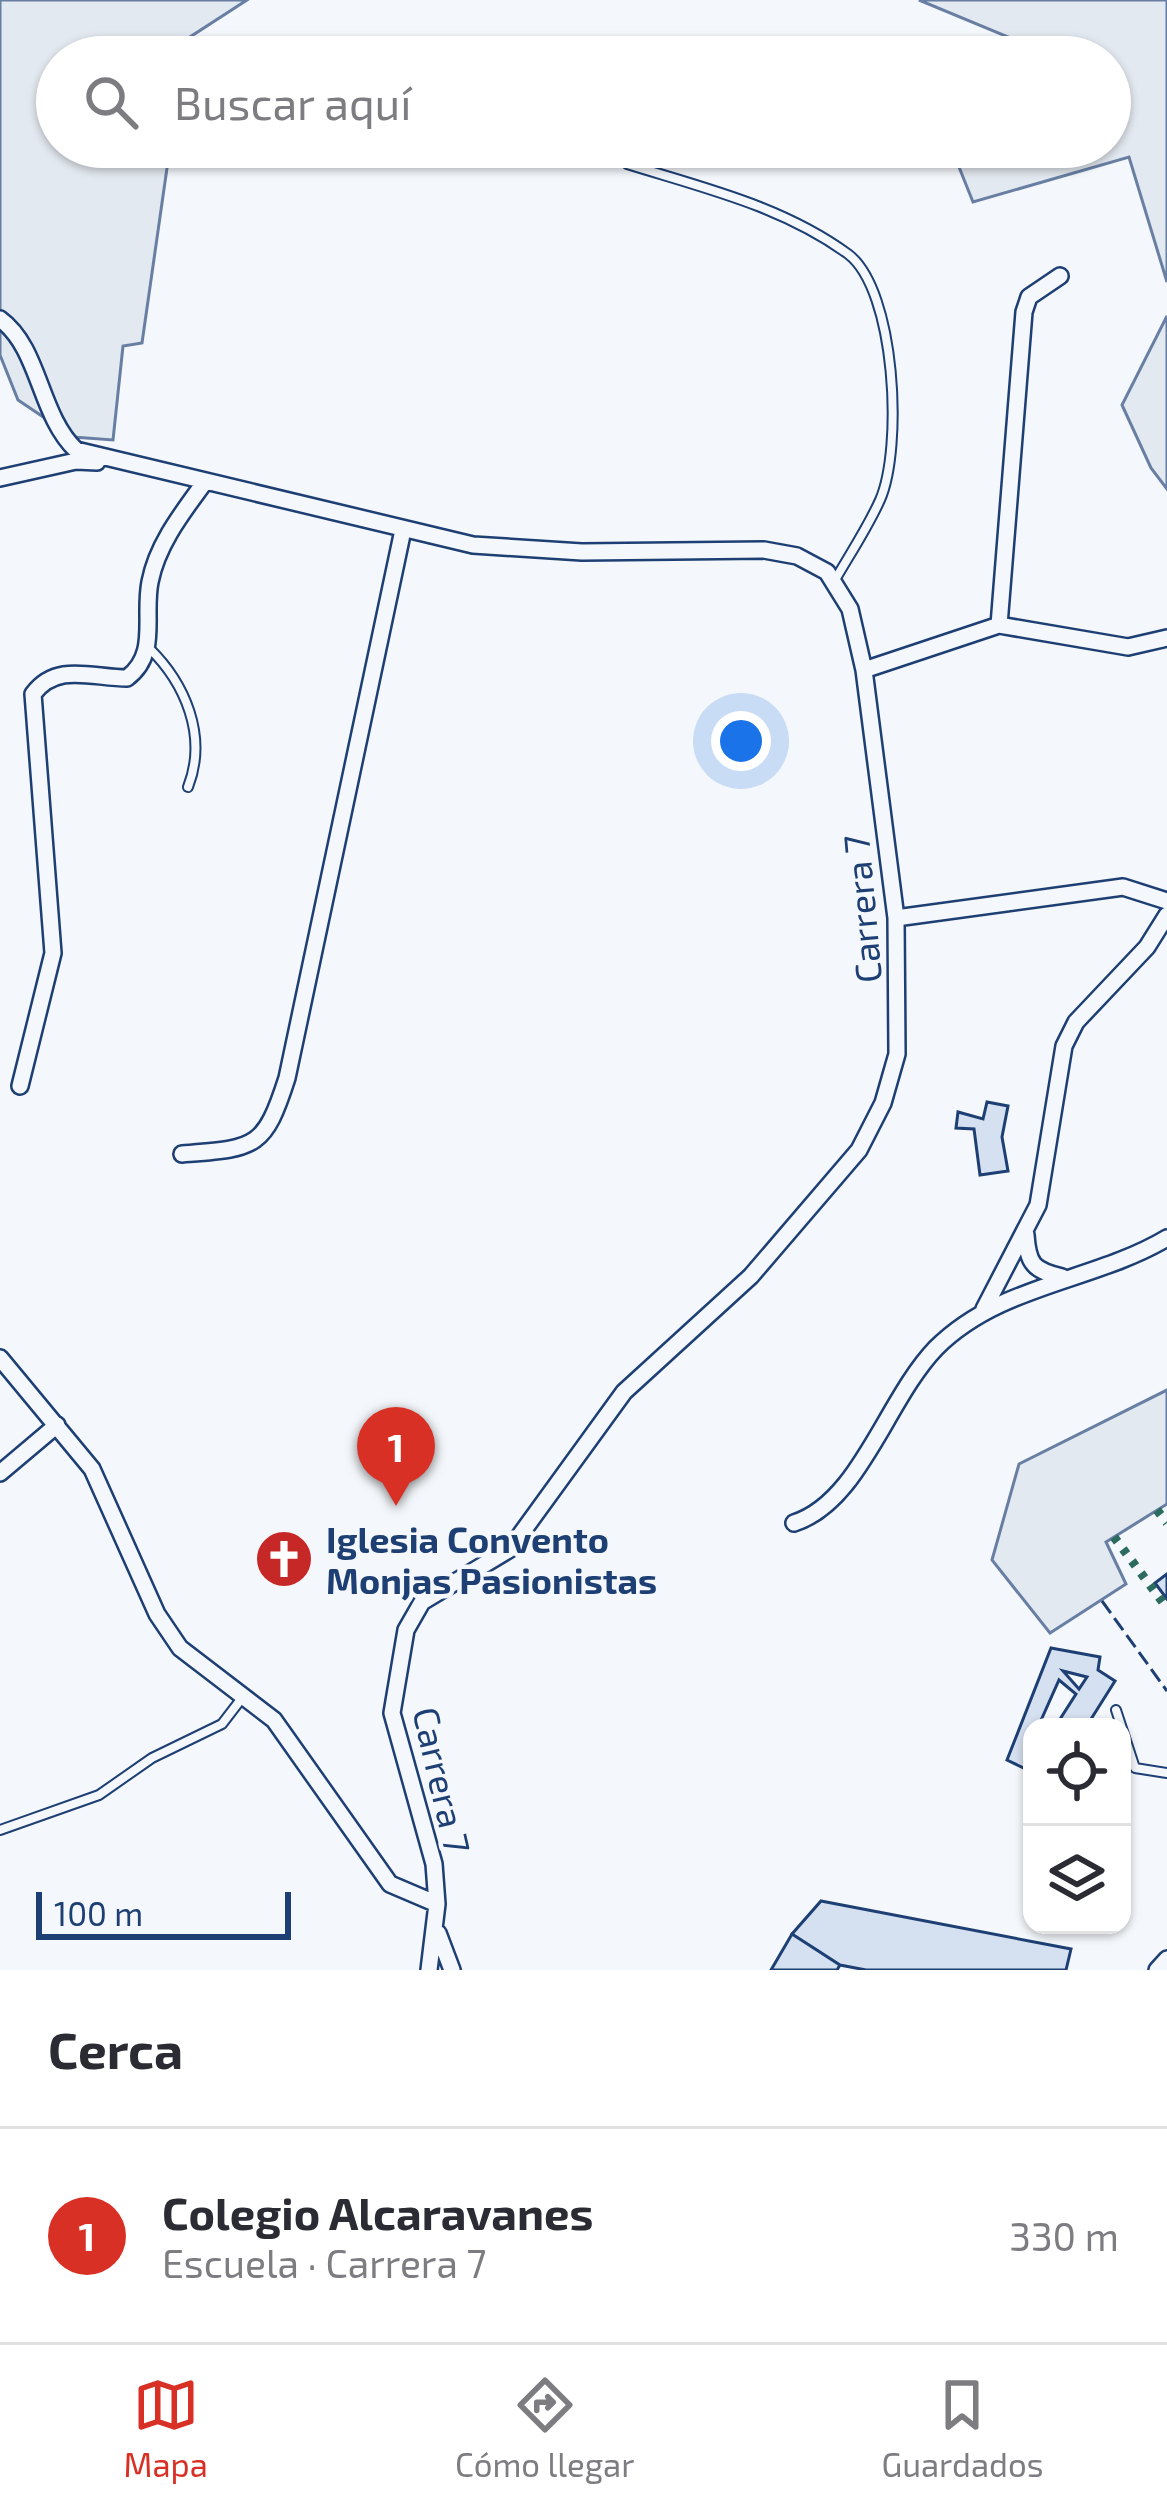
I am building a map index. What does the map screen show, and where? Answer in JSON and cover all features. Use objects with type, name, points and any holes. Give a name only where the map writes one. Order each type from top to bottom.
[{"type":"street","points":[[999,625],[1024,312],[1029,298],[1060,276]]},
{"type":"street","points":[[0,319],[17,337],[56,430],[76,450],[403,530],[524,550],[764,550],[815,563],[835,580]]},
{"type":"street","points":[[0,478],[76,461],[119,463]]},
{"type":"street","points":[[20,1085],[53,953],[33,694],[51,676],[63,673],[127,678],[140,668],[147,646],[150,580],[171,529],[204,483]]},
{"type":"street","points":[[182,1154],[244,1149],[264,1137],[272,1125],[287,1078],[403,530]]},
{"type":"street","name":"Carrera 7","points":[[429,1970],[436,1904],[434,1864],[392,1713],[406,1630],[422,1602],[510,1549],[624,1392],[751,1276],[859,1150],[883,1103],[897,1054],[896,918],[864,670],[850,609],[835,580]]},
{"type":"street","points":[[864,670],[999,625],[1128,647],[1167,638]]},
{"type":"street","points":[[896,918],[1123,887],[1167,902]]},
{"type":"street","points":[[794,1523],[817,1516],[838,1496],[916,1370],[982,1310],[1026,1235],[1046,1168],[1064,1046],[1076,1022],[1147,947],[1167,915]]},
{"type":"street","points":[[1026,1235],[1028,1261],[1038,1272],[1065,1278]]},
{"type":"street","points":[[982,1310],[1167,1238]]},
{"type":"street","points":[[0,1360],[92,1469],[157,1614],[180,1648],[274,1720],[390,1884],[436,1904]]},
{"type":"street","points":[[0,1473],[57,1425]]},
{"type":"street","points":[[435,1925],[452,1970]]},
{"type":"street","points":[[1157,1970],[1167,1959]]},
{"type":"lane","points":[[640,168],[772,209],[861,266],[881,313],[895,420],[882,496],[835,580]]},
{"type":"lane","points":[[147,646],[184,687],[194,735],[195,770],[188,787]]},
{"type":"lane","points":[[0,1830],[100,1795],[152,1758],[222,1724],[243,1696]]},
{"type":"lane","points":[[1116,1710],[1119,1718]]},
{"type":"lane","points":[[1131,1755],[1135,1768],[1167,1773]]},
{"type":"shaded area","points":[[0,0],[247,0],[192,36],[36,36],[36,168],[167,168],[142,343],[123,346],[113,440],[73,437],[18,400],[0,355]]},
{"type":"shaded area","points":[[919,0],[1167,0],[1167,282],[1131,164],[1131,36],[1006,36]]},
{"type":"shaded area","points":[[959,168],[1091,168],[973,202]]},
{"type":"shaded area","points":[[1167,316],[1167,489],[1151,468],[1122,405]]},
{"type":"shaded area","points":[[1167,1390],[1167,1504],[1106,1542],[1126,1584],[1050,1633],[992,1560],[1019,1464]]},
{"type":"building","points":[[987,1102],[1008,1106],[1002,1137],[1008,1171],[980,1175],[974,1129],[956,1128],[958,1112],[983,1119]]},
{"type":"building","points":[[1167,1574],[1167,1599],[1155,1583]]},
{"type":"building","points":[[1051,1648],[1100,1657],[1098,1670],[1115,1681],[1092,1718],[1061,1718],[1076,1694],[1059,1680],[1042,1718],[1024,1718]],"holes":[[[1063,1671],[1087,1677],[1079,1689]]]},
{"type":"building","points":[[1023,1719],[1023,1768],[1007,1760]]},
{"type":"building","points":[[821,1901],[1071,1949],[1066,1970],[866,1970],[840,1965],[792,1934]]},
{"type":"building","points":[[792,1934],[840,1965],[837,1970],[771,1970]]},
{"type":"hedge","points":[[1157,1510],[1167,1523]]},
{"type":"hedge","points":[[1114,1537],[1167,1608]]},
{"type":"fence","points":[[1102,1601],[1167,1691]]},
{"type":"place","name":"Colegio Alcaravanes","points":[[396,1506]]},
{"type":"place","name":"Iglesia Convento Monjas Pasionistas","points":[[284,1559]]}]
